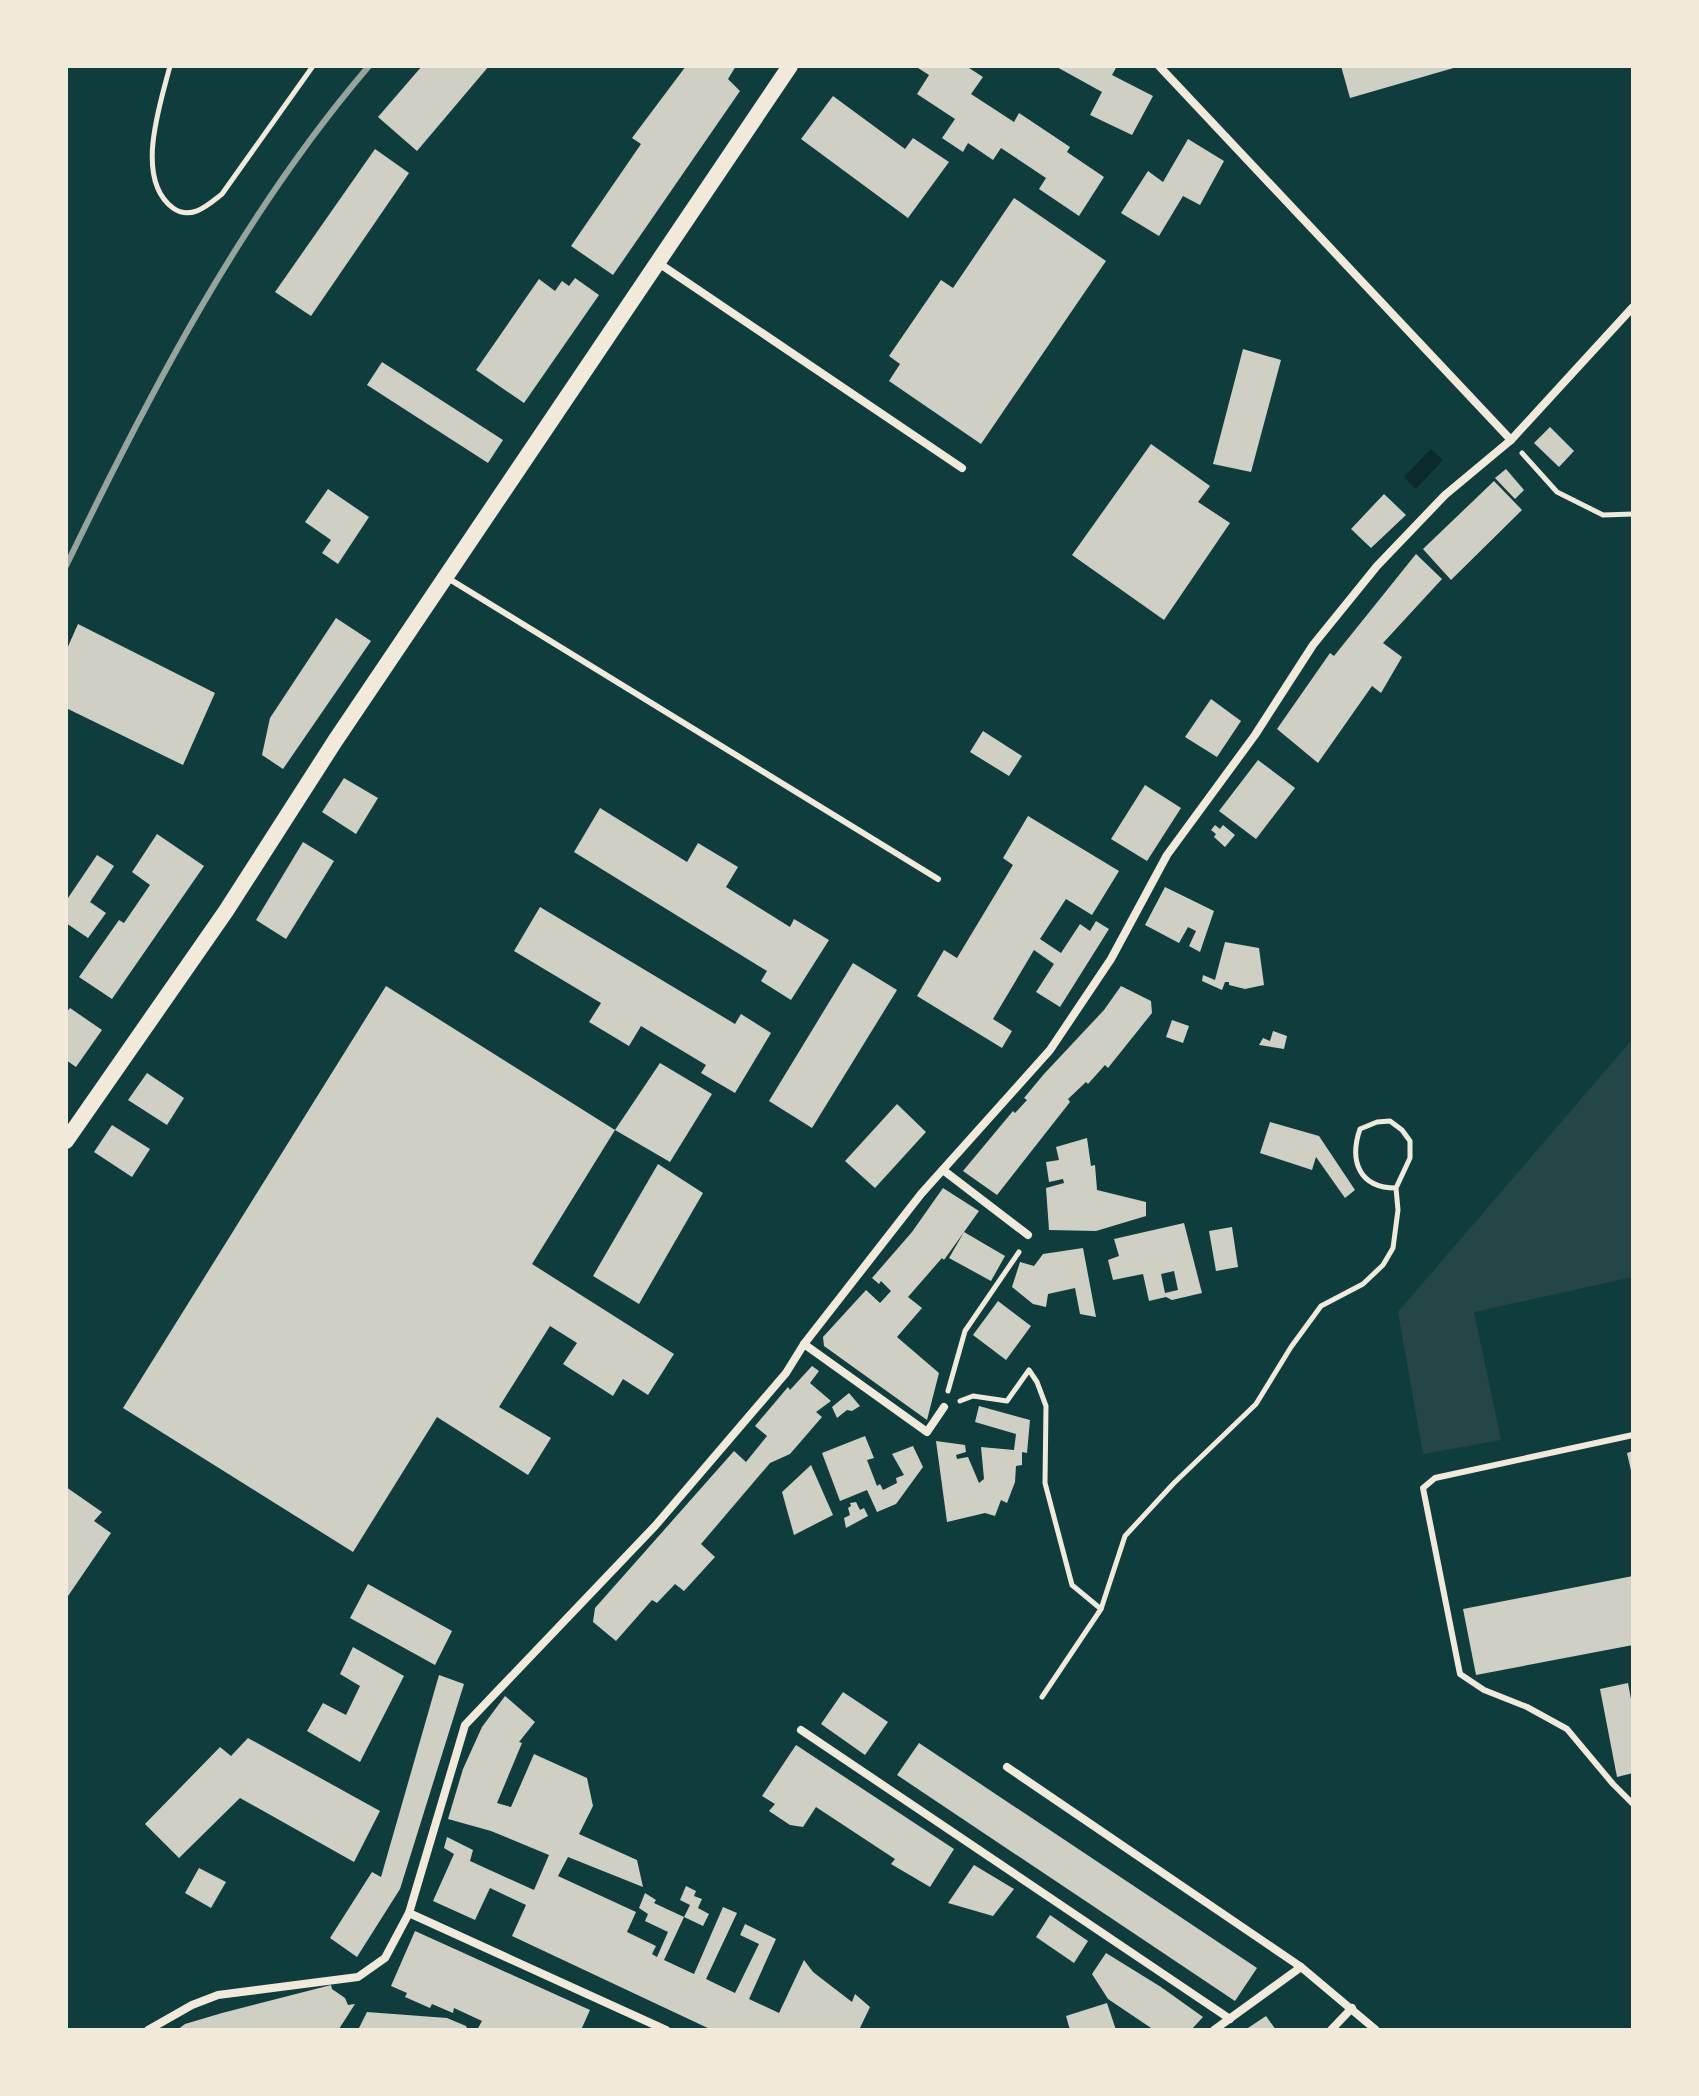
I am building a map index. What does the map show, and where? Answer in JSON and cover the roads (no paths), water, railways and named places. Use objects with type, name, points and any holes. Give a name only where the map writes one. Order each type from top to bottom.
[{"type":"main road","points":[[66,1141],[226,911],[335,741],[790,66]]},
{"type":"street","points":[[1159,66],[1511,440]]},
{"type":"street","points":[[657,261],[962,468]]},
{"type":"street","points":[[148,2030],[192,2005],[218,1995],[358,1977],[385,1958],[409,1913],[465,1725],[655,1526],[786,1373],[804,1344],[921,1194],[1050,1050],[1111,959],[1167,855],[1255,735],[1313,645],[1377,566],[1445,495],[1511,440],[1633,307]]},
{"type":"street","points":[[943,1170],[1028,1235]]},
{"type":"street","points":[[804,1344],[927,1432],[944,1407]]},
{"type":"street","points":[[801,1730],[1230,2019]]},
{"type":"street","points":[[1007,1767],[1301,1967],[1376,2030]]},
{"type":"street","points":[[409,1913],[666,2030]]},
{"type":"street","points":[[1214,2030],[1301,1967]]},
{"type":"street","points":[[1331,2030],[1352,2008]]},
{"type":"lane","points":[[446,577],[938,879]]},
{"type":"lane","points":[[1633,1435],[1435,1478],[1423,1488],[1460,1674],[1484,1690],[1527,1707],[1567,1729],[1633,1804]]},
{"type":"railway","points":[[66,566],[166,370],[240,243],[280,182],[369,66]]}]
